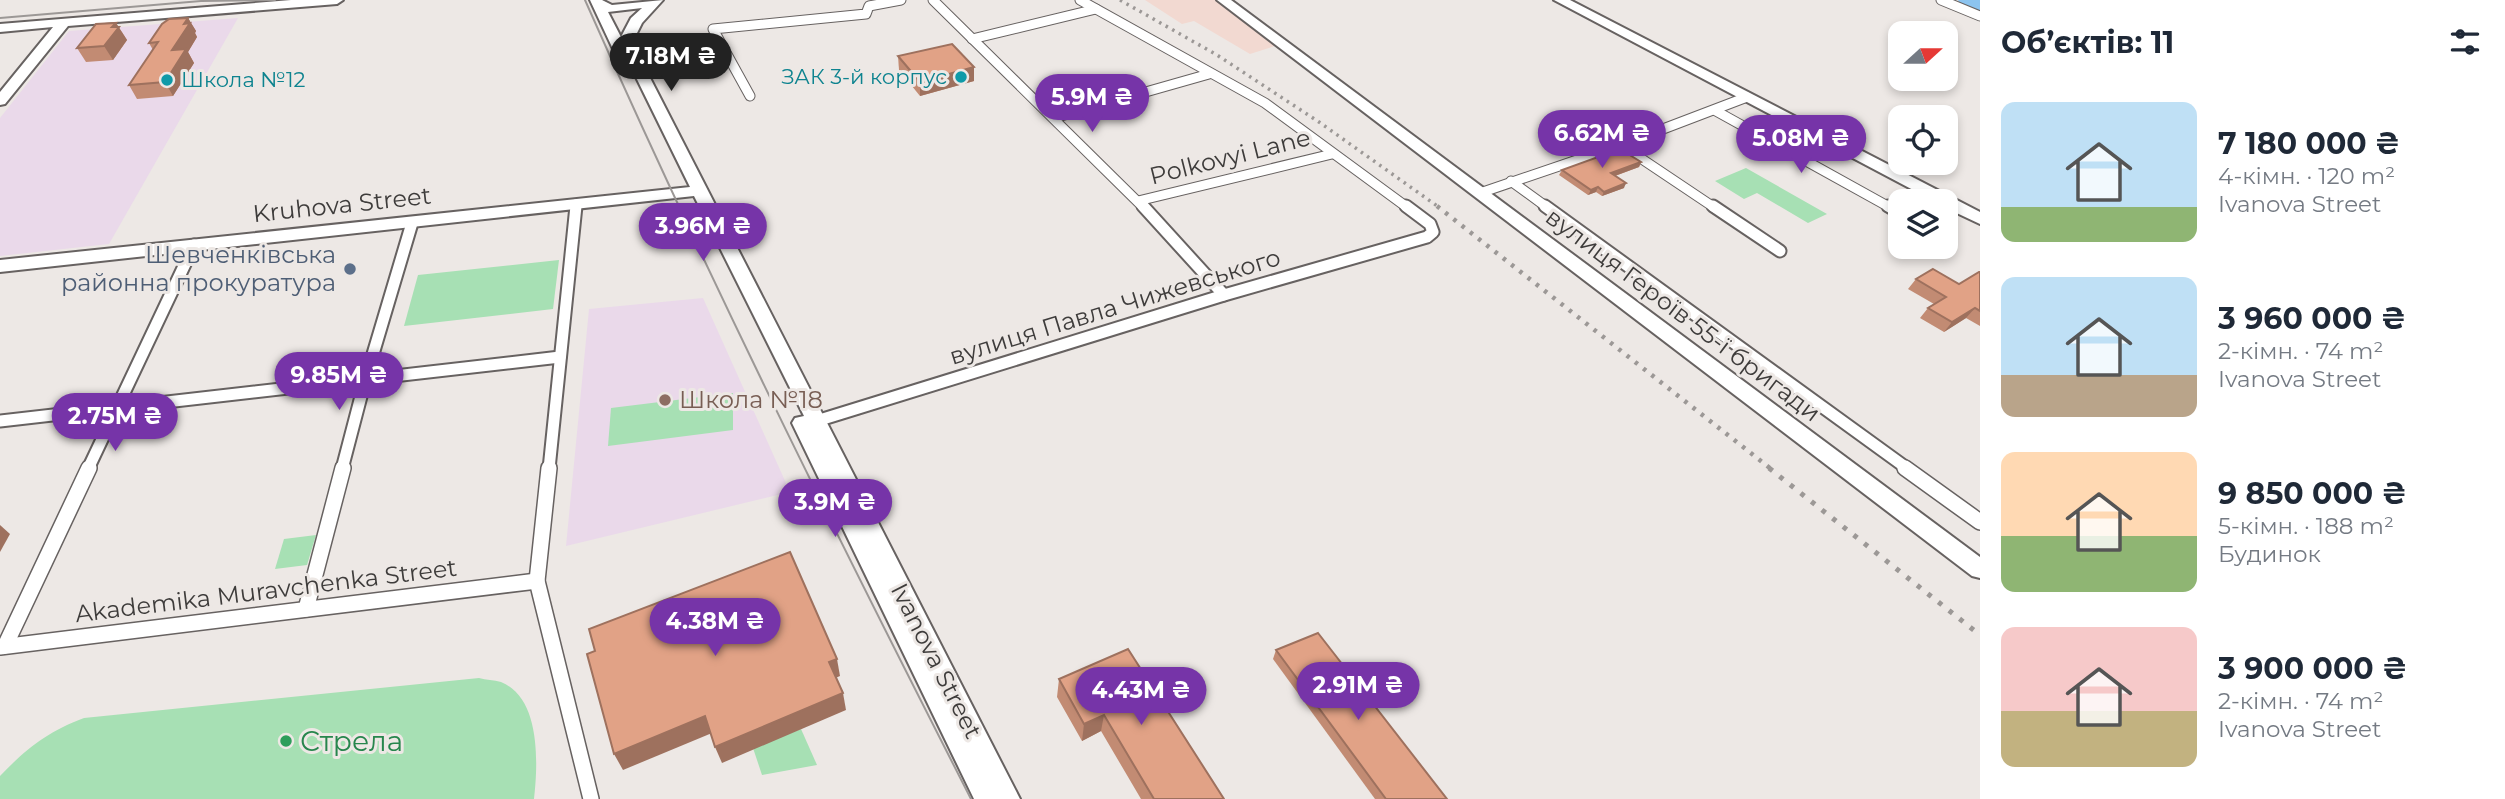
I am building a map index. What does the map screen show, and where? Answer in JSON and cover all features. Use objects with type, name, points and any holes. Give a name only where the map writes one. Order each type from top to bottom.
[{"type":"main road","points":[[208,9],[242,0]]},
{"type":"main road","points":[[0,27],[268,3],[337,0]]},
{"type":"main road","name":"вулиця Героїв 55-ї бригади","points":[[1223,0],[1980,569]]},
{"type":"main road","points":[[1560,0],[1980,219]]},
{"type":"main road","points":[[597,2],[612,9],[656,1]]},
{"type":"main road","name":"Ivanova Street","points":[[656,1],[632,28],[628,37],[632,54],[987,799]]},
{"type":"main road","name":"Ivanova Street","points":[[597,2],[690,192],[1007,799]]},
{"type":"main road","points":[[0,101],[65,22]]},
{"type":"main road","name":"Kruhova Street","points":[[0,266],[690,192]]},
{"type":"street","points":[[750,96],[713,29],[866,15],[869,6],[901,0]]},
{"type":"street","points":[[933,0],[1138,201],[1224,295]]},
{"type":"street","points":[[1080,0],[1265,103],[1430,224],[1433,232],[1427,237]]},
{"type":"street","points":[[1941,0],[1980,16]]},
{"type":"street","points":[[972,38],[1097,9]]},
{"type":"street","points":[[1054,118],[1209,74]]},
{"type":"street","points":[[1480,193],[1716,111],[1747,97]]},
{"type":"street","points":[[1716,111],[1888,206]]},
{"type":"street","points":[[1621,145],[1780,251]]},
{"type":"street","name":"Polkovyi Lane","points":[[1138,201],[1332,154]]},
{"type":"street","points":[[1511,181],[1980,522]]},
{"type":"street","points":[[576,204],[537,581],[591,799]]},
{"type":"street","points":[[306,609],[365,381],[412,223]]},
{"type":"street","name":"вулиця Павла Чижевського","points":[[810,424],[1224,295],[1427,237]]},
{"type":"street","points":[[3,646],[194,245]]},
{"type":"street","points":[[0,421],[560,357]]},
{"type":"street","name":"Akademika Muravchenka Street","points":[[3,646],[537,581]]},
{"type":"shaded area","points":[[1145,0],[1216,0],[1278,45],[1250,54],[1194,21],[1182,24]]},
{"type":"shaded area","points":[[238,18],[109,244],[0,256],[0,118],[69,31]]},
{"type":"shaded area","name":"Школа №18","points":[[703,298],[790,492],[566,546],[589,309]]},
{"type":"green space","points":[[1746,168],[1827,214],[1808,223],[1757,193],[1744,199],[1715,181]]},
{"type":"green space","points":[[559,260],[553,309],[404,326],[418,275]]},
{"type":"green space","points":[[733,393],[733,430],[608,446],[611,408]]},
{"type":"green space","points":[[316,535],[307,565],[275,569],[284,539]]},
{"type":"green space","name":"Стрела","points":[[479,678],[501,682],[514,690],[524,702],[534,733],[536,751],[534,799],[0,799],[0,776],[10,766],[48,735],[84,718]]},
{"type":"green space","points":[[801,729],[817,765],[762,775],[753,748]]},
{"type":"building","points":[[188,18],[184,24],[190,23],[172,50],[186,49],[165,82],[129,85],[158,42],[149,43],[162,24],[169,19]]},
{"type":"building","points":[[116,23],[112,27],[119,27],[104,46],[77,48],[96,24]]},
{"type":"building","points":[[952,44],[974,67],[920,82],[898,56]]},
{"type":"building","points":[[1620,149],[1641,162],[1611,173],[1626,183],[1604,192],[1598,187],[1591,190],[1562,170]]},
{"type":"building","points":[[1933,269],[1959,284],[1980,272],[1980,311],[1975,308],[1952,322],[1928,308],[1946,297],[1916,279]]},
{"type":"building","points":[[790,552],[837,659],[829,662],[843,693],[715,747],[705,716],[614,754],[587,654],[595,651],[589,629]]},
{"type":"building","points":[[1318,633],[1447,799],[1386,799],[1276,650]]},
{"type":"building","points":[[1128,649],[1224,799],[1154,799],[1104,715],[1084,724],[1059,679]]},
{"type":"waterway","points":[[1967,0],[1980,5]]},
{"type":"tram line","points":[[0,18],[201,1],[275,0]]},
{"type":"tram line","points":[[585,0],[772,402],[971,799]]},
{"type":"railway","points":[[1120,0],[1217,55],[1319,122],[1440,208]]},
{"type":"railway","points":[[1437,206],[1771,469]]},
{"type":"railway","points":[[1769,468],[1980,635]]},
{"type":"place","name":"ЗАК 3-й корпус","points":[[961,77]]},
{"type":"place","name":"Школа №12","points":[[167,80]]},
{"type":"place","name":"Шевченківська районна прокуратура","points":[[350,269]]},
{"type":"place","name":"Школа №18","points":[[665,400]]},
{"type":"place","name":"Стрела","points":[[286,741]]}]
